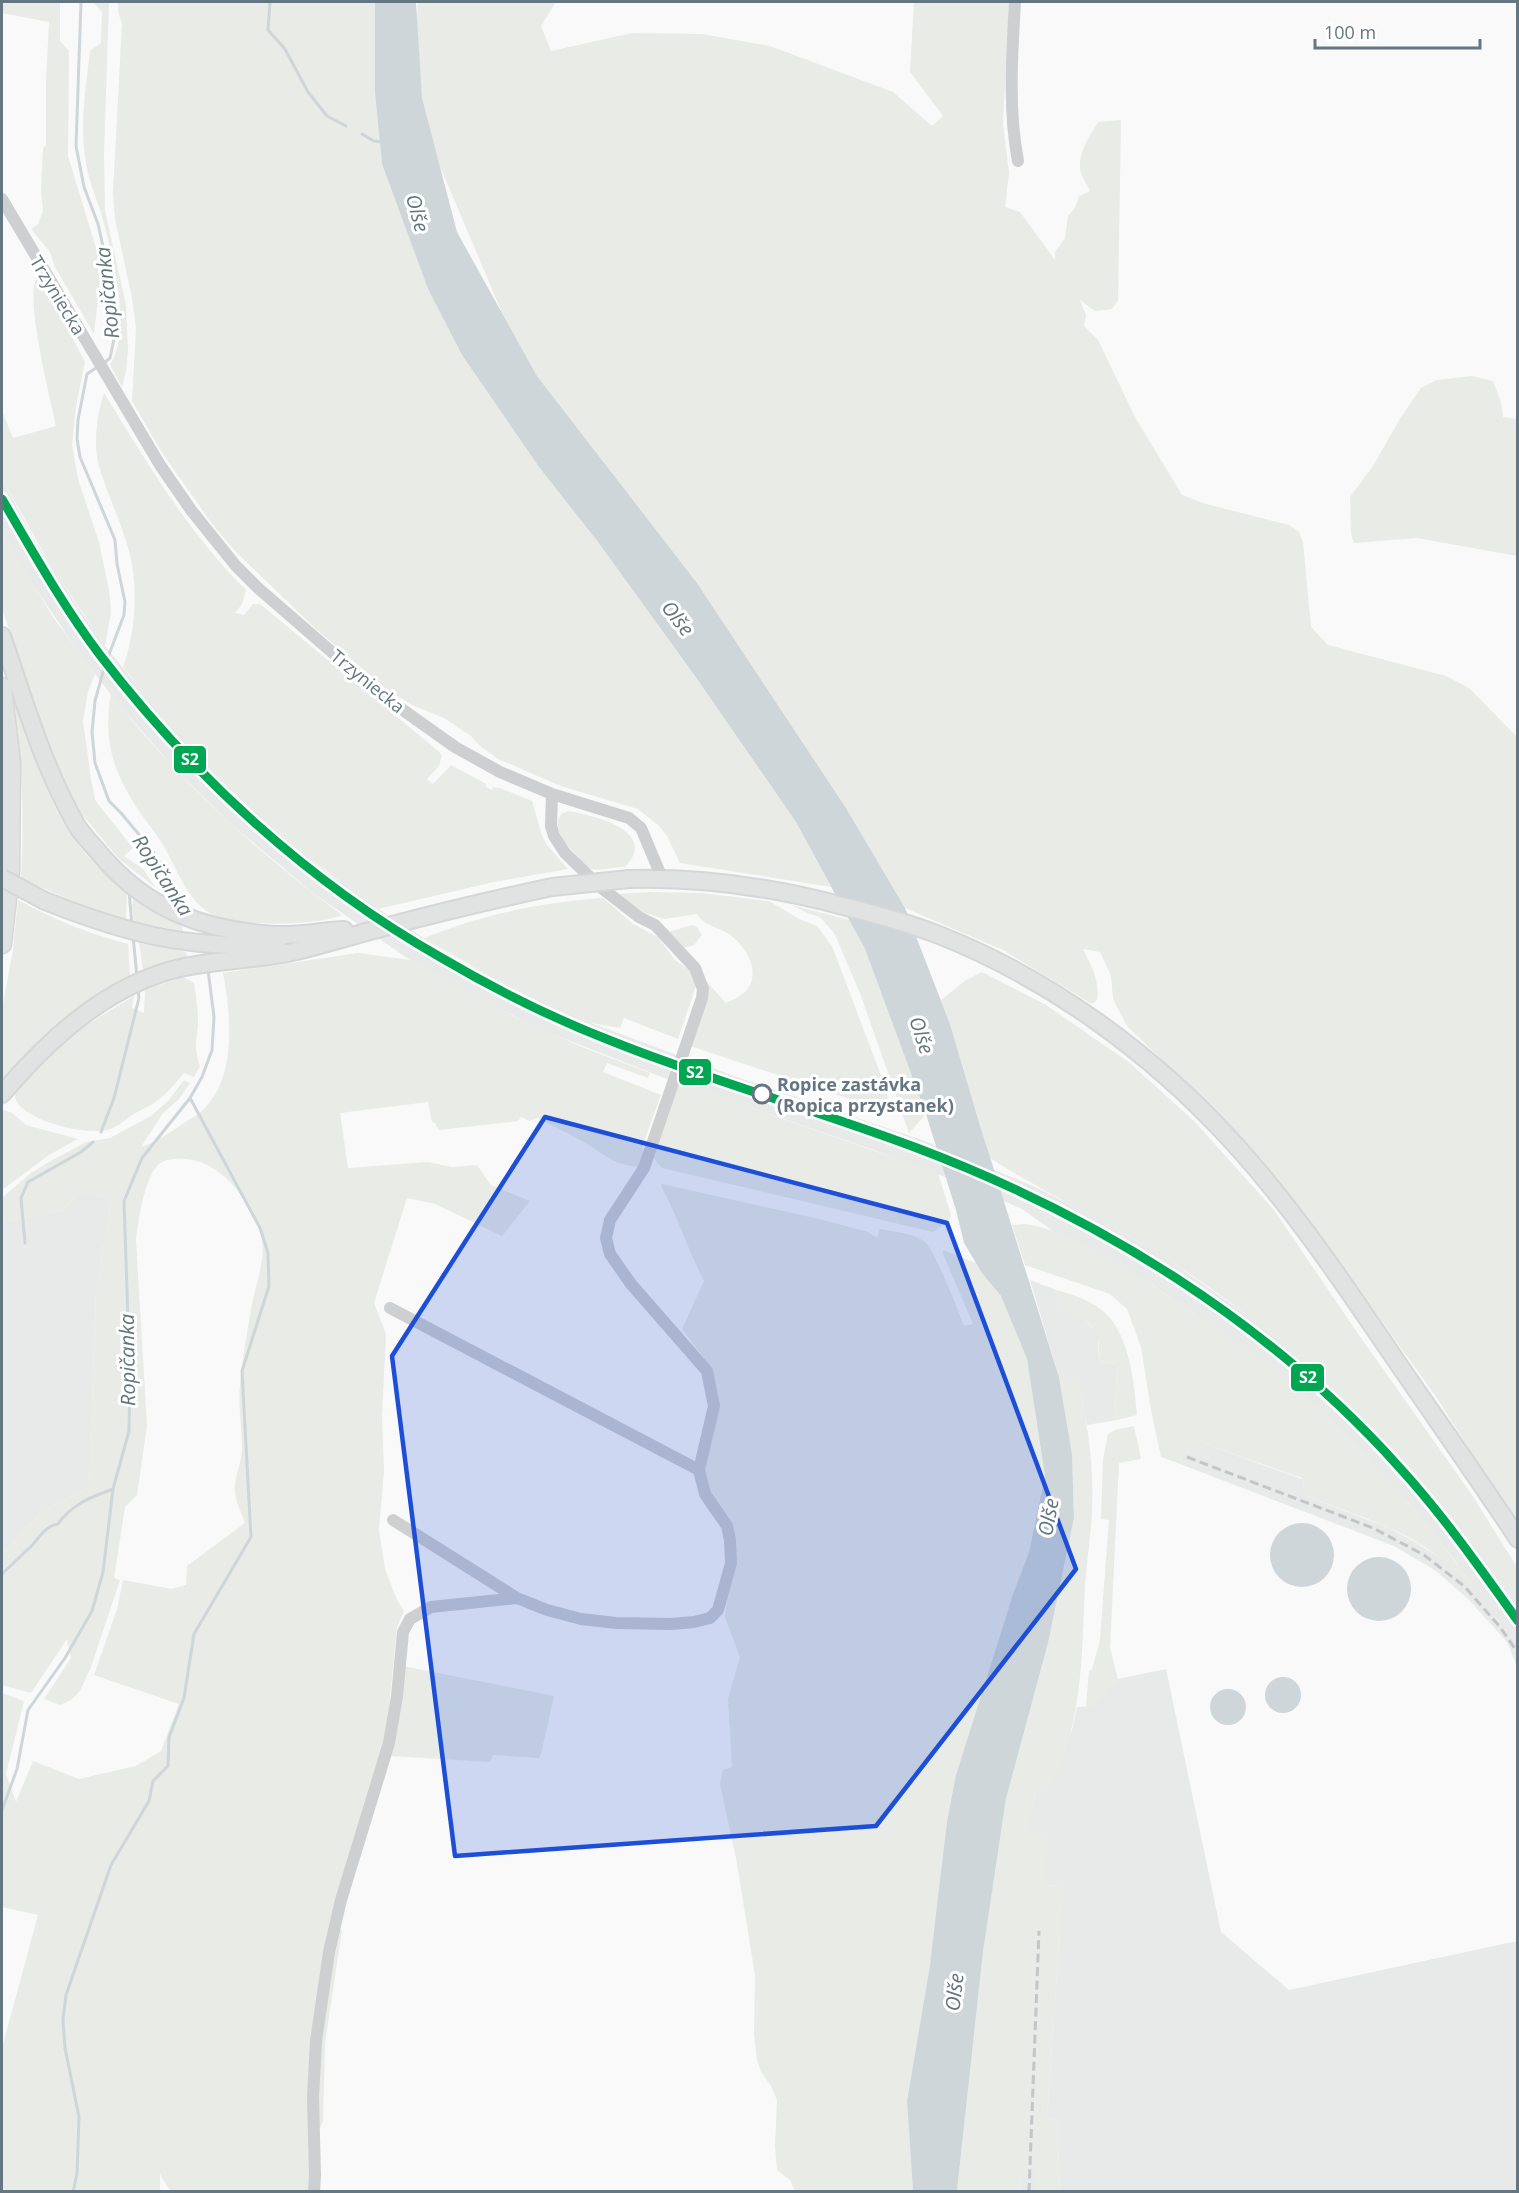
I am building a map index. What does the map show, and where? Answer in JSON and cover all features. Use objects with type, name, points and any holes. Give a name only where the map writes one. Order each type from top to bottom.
[{"type":"main road","points":[[2,636],[44,759],[78,827],[112,868],[129,884],[161,907],[194,921],[225,929],[279,935],[387,926]]},
{"type":"main road","points":[[2,687],[11,763],[10,871],[2,944]]},
{"type":"main road","points":[[2,776],[11,828]]},
{"type":"main road","points":[[2,878],[45,901],[99,922],[157,938],[225,945],[309,941],[387,926]]},
{"type":"main road","points":[[2,1094],[50,1042],[83,1014],[105,1000],[147,980],[178,969],[288,953],[387,926],[552,887],[629,879],[709,880],[804,896],[878,915],[938,934],[1010,968],[1099,1023],[1164,1076],[1229,1138],[1260,1174],[1348,1289],[1518,1539]]},
{"type":"street","points":[[1015,2],[1011,63],[1013,136],[1018,161]]},
{"type":"street","name":"Trzyniecka","points":[[2,199],[160,465],[191,510],[236,566],[258,588],[379,693],[455,747],[500,772],[552,794],[629,818],[641,828],[662,878]]},
{"type":"street","points":[[393,1520],[517,1598],[570,1616],[616,1623],[672,1624],[710,1618],[718,1610],[731,1563],[727,1526],[705,1494],[699,1470],[714,1406],[707,1371],[631,1284],[610,1254],[606,1238],[610,1220],[644,1168],[702,998],[703,989],[695,968],[655,925],[639,917],[599,886],[565,854],[551,826],[552,794]]},
{"type":"street","points":[[390,1308],[699,1470]]},
{"type":"street","points":[[314,2192],[316,2042],[328,1963],[341,1900],[390,1743],[403,1632],[410,1619],[431,1607],[517,1598]]},
{"type":"highlighted area","points":[[545,1117],[947,1223],[1076,1569],[876,1826],[455,1856],[392,1356]]},
{"type":"shaded area","points":[[2,2],[60,2],[60,41],[69,51],[68,156],[100,261],[101,273],[94,334],[55,267],[50,252],[31,229],[38,224],[43,211],[41,188],[43,148],[46,145],[49,22],[2,13]]},
{"type":"shaded area","points":[[93,2],[109,2],[104,153],[105,211],[126,305],[128,349],[122,387],[110,365],[117,350],[120,332],[115,269],[86,164],[83,130],[90,51],[101,43],[102,12]]},
{"type":"shaded area","points":[[118,2],[375,2],[375,93],[382,164],[428,289],[462,355],[539,467],[598,542],[695,676],[796,822],[831,887],[680,863],[667,836],[659,826],[638,809],[561,786],[498,759],[471,736],[444,718],[412,705],[385,688],[316,629],[237,553],[212,524],[161,451],[132,401],[136,329],[132,298],[115,219],[113,192],[122,24]]},
{"type":"shaded area","points":[[418,2],[556,2],[541,26],[551,51],[632,33],[702,34],[770,46],[893,92],[932,126],[943,116],[910,72],[914,2],[1009,2],[1003,124],[1009,173],[1005,207],[1020,212],[1055,260],[1055,252],[1065,238],[1068,216],[1075,208],[1079,196],[1090,191],[1080,167],[1082,153],[1088,140],[1098,122],[1121,120],[1118,300],[1112,309],[1095,311],[1080,300],[1086,315],[1084,326],[1098,340],[1135,417],[1182,495],[1206,504],[1289,525],[1299,532],[1303,542],[1311,627],[1328,645],[1446,676],[1469,688],[1517,737],[1517,1525],[1437,1398],[1320,1236],[1222,1118],[1127,1026],[1113,999],[1111,976],[1100,952],[1083,949],[1097,986],[1097,1000],[1092,1004],[1003,950],[905,908],[846,808],[697,583],[537,376],[503,315],[411,98]]},
{"type":"shaded area","points":[[37,278],[85,362],[76,406],[72,445],[78,479],[99,542],[109,590],[111,612],[105,646],[53,569],[2,479],[2,411],[13,438],[56,426],[36,326],[34,289]]},
{"type":"shaded area","points":[[1472,376],[1493,381],[1501,402],[1503,417],[1517,419],[1517,556],[1417,538],[1354,543],[1351,534],[1350,497],[1373,466],[1401,417],[1421,388],[1437,380]]},
{"type":"shaded area","points":[[104,393],[187,521],[246,590],[242,604],[235,613],[244,615],[253,604],[260,604],[437,750],[442,755],[439,766],[427,779],[433,784],[451,765],[486,784],[486,787],[492,790],[493,787],[500,788],[532,801],[542,836],[568,869],[494,882],[378,909],[292,843],[212,770],[163,717],[123,667],[132,632],[134,583],[131,557],[97,457],[99,410]]},
{"type":"shaded area","points":[[2,479],[33,537],[75,603],[105,646],[164,718],[220,778],[275,829],[328,873],[390,917],[490,976],[591,1023],[731,1075],[925,1141],[1033,1186],[1099,1219],[1166,1258],[1261,1325],[1321,1376],[1379,1432],[1429,1486],[1474,1544],[1517,1605],[1517,1666],[1507,1642],[1467,1598],[1436,1571],[1394,1546],[1180,1464],[1184,1454],[1208,1445],[1302,1479],[1306,1496],[1389,1528],[1417,1543],[1441,1559],[1472,1585],[1409,1503],[1332,1421],[1304,1395],[1248,1351],[1154,1286],[1053,1231],[1022,1209],[969,1186],[871,1149],[662,1077],[540,1029],[410,960],[313,893],[231,824],[176,770],[115,700],[79,653],[2,533]]},
{"type":"shaded area","points":[[2,533],[53,617],[95,674],[88,692],[83,721],[95,800],[133,848],[124,856],[143,869],[156,888],[118,858],[82,814],[76,811],[55,769],[2,608]]},
{"type":"shaded area","points":[[13,692],[42,776],[66,827],[82,850],[102,871],[127,891],[126,919],[90,909],[21,878],[22,785]]},
{"type":"shaded area","points":[[111,694],[162,755],[248,840],[342,915],[330,919],[295,923],[254,923],[219,917],[201,907],[184,885],[165,848],[134,803],[118,774],[108,729]]},
{"type":"shaded area","points":[[568,811],[606,821],[629,835],[634,844],[634,854],[625,867],[595,869],[583,863],[559,831],[558,820],[561,814]]},
{"type":"shaded area","points":[[702,893],[769,901],[799,919],[817,926],[832,946],[885,1086],[888,1099],[880,1109],[690,1046],[707,991],[706,981],[726,1003],[737,998],[751,984],[750,960],[735,939],[703,921],[697,914],[664,919],[643,912],[618,894]]},
{"type":"shaded area","points":[[134,896],[181,923],[183,931],[134,922],[132,906]]},
{"type":"shaded area","points":[[603,898],[633,924],[658,937],[675,960],[689,970],[696,986],[678,1039],[624,1018],[620,1028],[591,1023],[490,976],[424,938],[469,922],[512,911],[555,903]]},
{"type":"shaded area","points":[[18,900],[72,925],[128,944],[130,976],[60,1022],[31,1049],[2,1083],[2,1009],[13,950]]},
{"type":"shaded area","points":[[792,905],[849,920],[865,949],[926,1114],[909,1133],[860,993],[834,933],[820,917]]},
{"type":"shaded area","points":[[692,925],[697,927],[702,935],[694,945],[683,948],[668,932]]},
{"type":"shaded area","points":[[139,943],[186,952],[187,957],[143,970]]},
{"type":"shaded area","points":[[358,953],[410,960],[513,1016],[582,1047],[650,1073],[648,1078],[607,1063],[603,1072],[661,1095],[642,1147],[643,1153],[639,1167],[616,1161],[538,1118],[529,1121],[521,1117],[518,1121],[439,1130],[432,1122],[428,1102],[340,1113],[348,1168],[428,1162],[452,1167],[477,1165],[491,1185],[530,1201],[502,1236],[435,1204],[407,1198],[374,1303],[386,1334],[382,1416],[384,1471],[379,1530],[385,1569],[397,1600],[404,1611],[397,1627],[386,1736],[330,1926],[342,1930],[325,2043],[323,2122],[308,2149],[311,2153],[309,2191],[170,2191],[160,2174],[160,2191],[2,2191],[2,2048],[38,1915],[2,1907],[2,1693],[24,1701],[6,1774],[16,1802],[33,1761],[79,1779],[136,1766],[161,1751],[179,1704],[94,1675],[117,1609],[123,1580],[172,1589],[186,1585],[187,1566],[245,1523],[235,1493],[242,1448],[240,1385],[263,1249],[260,1232],[248,1206],[240,1193],[218,1172],[206,1164],[177,1159],[161,1162],[152,1172],[140,1212],[136,1240],[147,1426],[137,1495],[125,1507],[114,1578],[120,1580],[91,1667],[80,1691],[71,1700],[60,1705],[44,1699],[71,1658],[67,1639],[31,1693],[2,1685],[2,1555],[41,1512],[89,1487],[96,1291],[111,1201],[96,1194],[79,1194],[62,1211],[2,1222],[2,1198],[31,1173],[47,1163],[86,1142],[110,1138],[151,1116],[168,1101],[184,1080],[190,1083],[179,1099],[163,1113],[141,1147],[167,1135],[204,1109],[215,1095],[227,1063],[229,1026],[223,973]]},
{"type":"shaded area","points":[[982,972],[1046,1005],[1130,1063],[1195,1122],[1274,1210],[1472,1495],[1517,1567],[1517,1605],[1481,1554],[1402,1459],[1360,1414],[1269,1332],[1219,1294],[1167,1259],[990,1158],[941,1000],[966,980]]},
{"type":"shaded area","points":[[183,977],[194,983],[197,1003],[196,1049],[200,1066],[194,1077],[184,1073],[156,1102],[116,1126],[99,1131],[68,1128],[51,1123],[23,1108],[16,1099],[16,1089],[70,1035],[134,996],[132,1008],[144,1013],[145,990]]},
{"type":"shaded area","points":[[677,1082],[938,1173],[951,1215],[947,1222],[933,1232],[662,1168],[654,1157]]},
{"type":"shaded area","points":[[2,1111],[12,1113],[26,1125],[78,1139],[49,1155],[2,1190]]},
{"type":"shaded area","points":[[662,1184],[823,1220],[868,1232],[877,1238],[880,1229],[920,1239],[930,1248],[964,1326],[973,1324],[943,1250],[976,1263],[1001,1296],[1027,1359],[1045,1476],[1029,1552],[1013,1594],[956,1775],[930,1965],[907,2101],[913,2191],[795,2191],[790,2180],[777,2170],[775,2145],[777,2100],[757,2060],[754,2035],[755,1975],[736,1858],[720,1784],[723,1770],[732,1767],[728,1699],[740,1657],[725,1617],[734,1542],[708,1491],[704,1459],[713,1370],[682,1329],[704,1281]]},
{"type":"shaded area","points":[[79,1194],[96,1194],[111,1201],[96,1291],[89,1487],[41,1512],[2,1555],[2,1222],[62,1211]]},
{"type":"shaded area","points":[[1025,1224],[1061,1234],[1127,1270],[1275,1370],[1331,1419],[1382,1472],[1407,1500],[1475,1588],[1417,1542],[1376,1522],[1306,1496],[1302,1478],[1208,1445],[1184,1454],[1180,1464],[1161,1457],[1141,1347],[1127,1309],[1110,1294],[1025,1265],[1012,1225]]},
{"type":"shaded area","points":[[1030,1280],[1056,1290],[1058,1305],[1084,1320],[1098,1333],[1099,1362],[1118,1364],[1114,1413],[1117,1420],[1087,1425],[1079,1384],[1059,1377]]},
{"type":"shaded area","points":[[1056,1290],[1079,1297],[1099,1308],[1117,1329],[1132,1372],[1137,1415],[1117,1420],[1114,1413],[1118,1364],[1099,1362],[1098,1338],[1095,1331],[1085,1321],[1058,1305]]},
{"type":"shaded area","points":[[1059,1377],[1079,1384],[1088,1431],[1091,1463],[1092,1511],[1079,1689],[1069,1741],[1060,1765],[1049,1789],[1038,1786],[1024,1832],[1048,1836],[1045,1885],[1063,1886],[1047,2118],[1057,2120],[1060,2191],[1036,2191],[1034,2168],[1020,2180],[1021,2191],[957,2192],[983,1952],[1006,1799],[1048,1643],[1074,1518],[1072,1454]]},
{"type":"shaded area","points":[[1134,1426],[1141,1459],[1119,1463],[1110,1648],[1118,1679],[1092,1707],[1086,1707],[1089,1671],[1092,1669],[1100,1640],[1109,1520],[1101,1519],[1103,1459],[1108,1434]]},
{"type":"shaded area","points":[[403,1666],[554,1696],[539,1758],[493,1755],[490,1762],[391,1756]]},
{"type":"shaded area","points":[[1166,1669],[1221,1932],[1289,1990],[1517,1941],[1517,2191],[1060,2191],[1057,2120],[1047,2118],[1063,1886],[1045,1885],[1024,1832],[1038,1786],[1063,1753],[1072,1730],[1077,1707],[1092,1706],[1118,1679]]},
{"type":"shaded area","points":[[1035,2167],[1036,2191],[1021,2191],[1020,2180]]},
{"type":"water","name":"Olše","points":[[375,2],[416,2],[422,98],[457,232],[537,376],[697,583],[846,808],[905,908],[950,1024],[1059,1377],[1072,1454],[1074,1518],[1048,1643],[1006,1799],[983,1952],[957,2191],[913,2191],[907,2101],[930,1965],[947,1822],[956,1775],[1013,1594],[1029,1552],[1045,1476],[1027,1359],[1001,1296],[982,1273],[964,1243],[926,1114],[865,949],[796,822],[695,676],[598,542],[539,467],[462,355],[428,289],[382,164],[375,93]]},
{"type":"water","points":[[1296,1523],[1308,1523],[1325,1532],[1332,1543],[1334,1555],[1332,1567],[1325,1578],[1308,1587],[1296,1587],[1284,1582],[1275,1573],[1270,1561],[1270,1549],[1275,1537],[1284,1528]]},
{"type":"water","points":[[1379,1557],[1391,1559],[1402,1566],[1409,1577],[1411,1589],[1409,1601],[1402,1612],[1391,1619],[1379,1621],[1367,1619],[1356,1612],[1349,1601],[1347,1589],[1349,1577],[1356,1566],[1367,1559]]},
{"type":"water","points":[[1283,1677],[1296,1682],[1301,1695],[1296,1708],[1283,1713],[1270,1708],[1265,1695],[1270,1682]]},
{"type":"water","points":[[1228,1689],[1241,1694],[1246,1707],[1241,1720],[1228,1725],[1215,1720],[1210,1707],[1215,1694]]},
{"type":"waterway","name":"Ropičanka","points":[[81,2],[76,146],[84,187],[98,224],[109,273],[105,306],[112,322],[114,339],[110,358],[104,363]]},
{"type":"waterway","points":[[270,2],[268,30],[285,49],[308,92],[327,116],[346,126]]},
{"type":"waterway","points":[[362,134],[374,141],[383,142]]},
{"type":"waterway","name":"Ropičanka","points":[[99,366],[87,374],[78,420],[77,439],[80,457],[115,540],[117,564],[125,602],[124,615],[105,665],[95,701],[92,732],[95,763],[109,801],[152,850],[188,910]]},
{"type":"waterway","points":[[139,864],[152,850]]},
{"type":"waterway","points":[[129,891],[132,926]]},
{"type":"waterway","points":[[133,936],[137,977]]},
{"type":"waterway","name":"Ropičanka","points":[[2,1810],[17,1769],[28,1710],[65,1658],[92,1611],[103,1572],[113,1489],[129,1431],[130,1380],[124,1201],[142,1158],[190,1098],[202,1077],[212,1050],[214,1017],[208,970]]},
{"type":"waterway","points":[[101,1132],[114,1098],[139,998],[138,989]]},
{"type":"waterway","points":[[73,2192],[77,2174],[79,2117],[65,2048],[63,2019],[66,1995],[111,1865],[149,1801],[153,1781],[168,1766],[169,1737],[184,1698],[194,1634],[251,1537],[242,1371],[269,1286],[268,1253],[260,1228],[190,1098]]},
{"type":"waterway","points":[[25,1243],[21,1198],[28,1182],[81,1152],[93,1142]]},
{"type":"waterway","points":[[2,1574],[30,1548],[44,1531],[58,1524],[69,1511],[90,1498],[113,1489]]},
{"type":"railway","points":[[1187,1457],[1373,1528],[1424,1555],[1464,1586],[1500,1627],[1518,1653]]},
{"type":"railway","points":[[1029,2192],[1039,1931]]},
{"type":"transit line","name":"S2","points":[[2,499],[73,617],[100,655],[173,742],[255,823],[344,895],[440,957],[547,1014],[652,1056],[879,1134],[985,1176],[1115,1241],[1178,1279],[1294,1366],[1348,1414],[1431,1504],[1518,1621]]},
{"type":"place","name":"Ropice zastávka (Ropica przystanek)","points":[[762,1094]]}]
